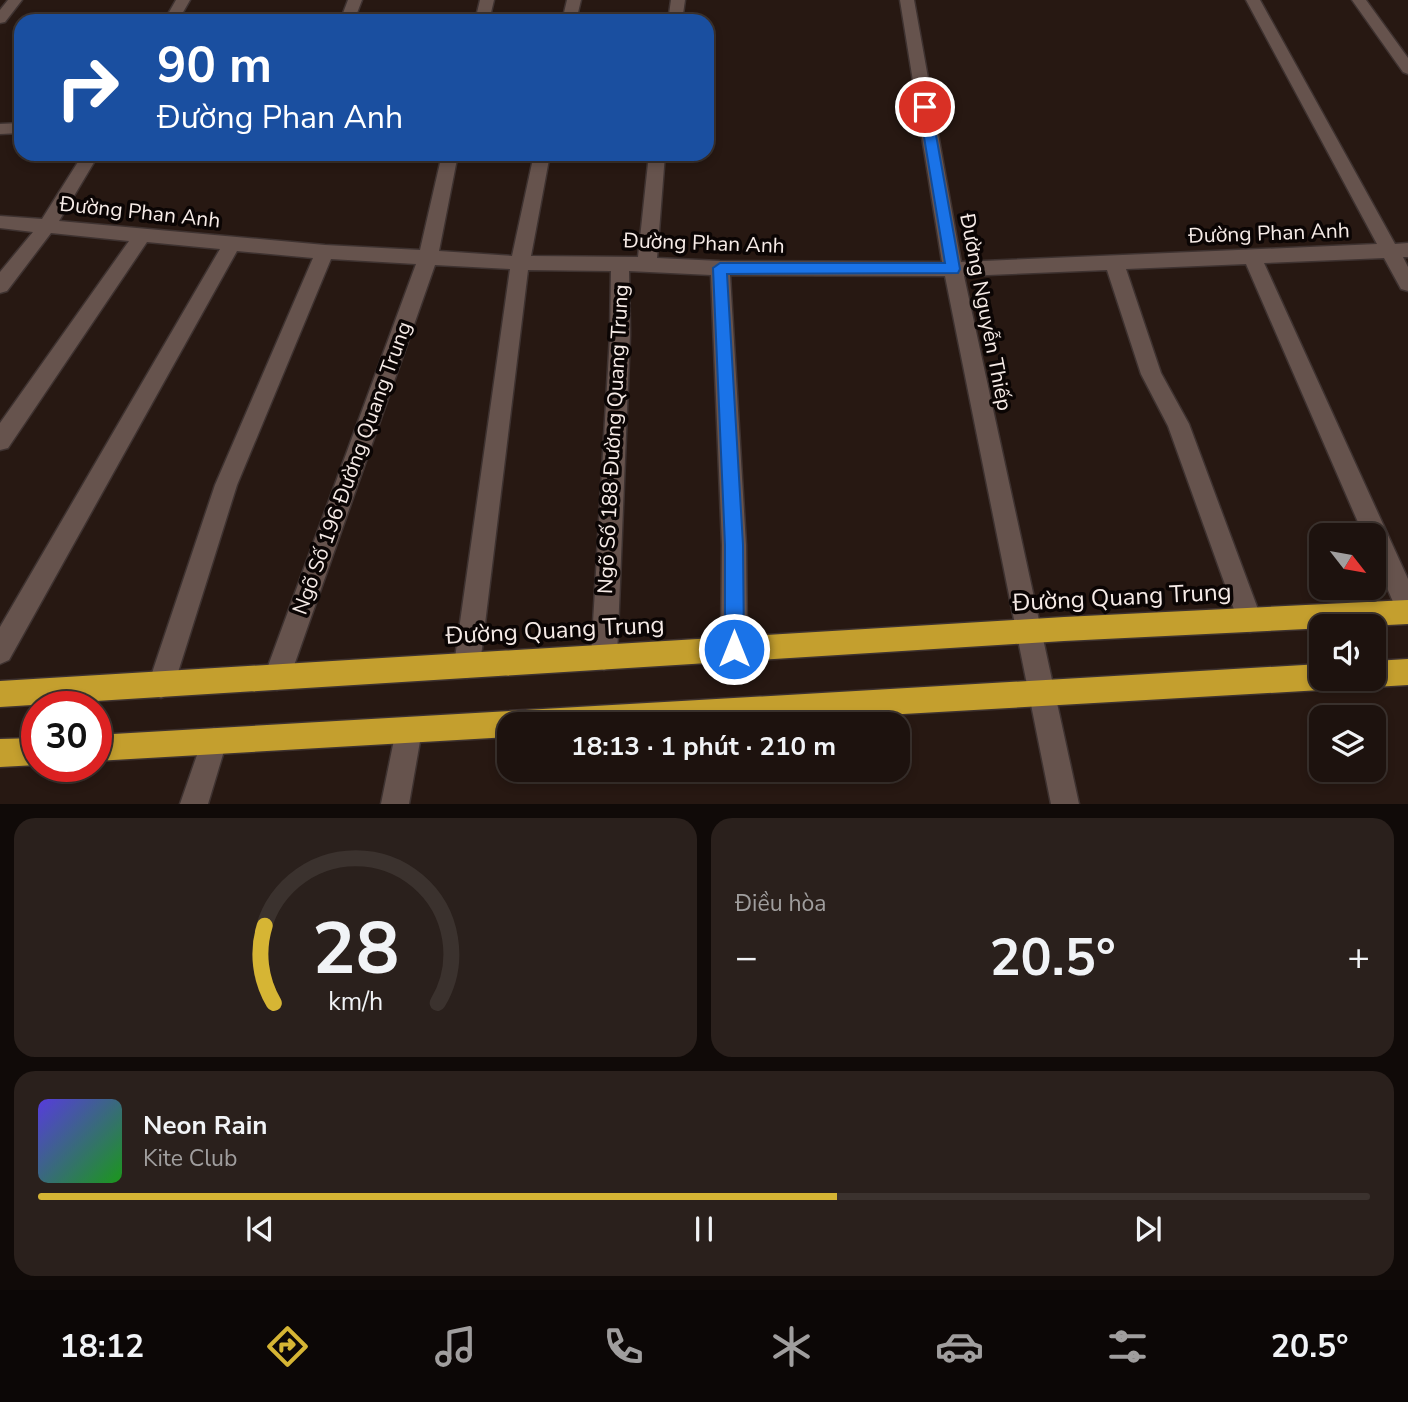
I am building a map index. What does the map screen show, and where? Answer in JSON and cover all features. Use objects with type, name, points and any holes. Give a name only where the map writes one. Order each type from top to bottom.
[{"type":"highway","name":"Đường Quang Trung","points":[[0,694],[1408,609]]},
{"type":"highway","points":[[1386,673],[1408,672]]},
{"type":"highway","points":[[112,747],[1041,691],[1309,678]]},
{"type":"highway","points":[[0,753],[21,752]]},
{"type":"street","points":[[0,19],[15,0]]},
{"type":"street","name":"Đường Nguyễn Thiếp","points":[[907,0],[953,269],[1065,803]]},
{"type":"street","points":[[1253,0],[1399,251],[1408,284]]},
{"type":"street","points":[[1359,0],[1408,69]]},
{"type":"street","points":[[0,286],[47,226],[87,161]]},
{"type":"street","name":"Ngõ Số 196 Đường Quang Trung","points":[[277,677],[428,258],[449,161]]},
{"type":"street","points":[[467,665],[520,263],[541,161]]},
{"type":"street","points":[[647,264],[656,161]]},
{"type":"street","name":"Đường Phan Anh","points":[[0,222],[325,252],[520,263],[647,264],[720,268],[953,269],[1399,251]]},
{"type":"street","points":[[0,441],[143,234]]},
{"type":"street","points":[[0,652],[232,244]]},
{"type":"street","points":[[161,685],[226,485],[325,252]]},
{"type":"street","points":[[1252,257],[1408,609]]},
{"type":"street","points":[[1114,262],[1151,374],[1178,424],[1250,620]]},
{"type":"street","name":"Ngõ Số 188 Đường Quang Trung","points":[[604,657],[620,335],[620,264]]},
{"type":"street","points":[[720,268],[734,545],[734,649]]},
{"type":"street","points":[[395,803],[409,730]]},
{"type":"street","points":[[194,803],[214,741]]},
{"type":"route","points":[[734,649],[734,545],[720,268],[953,269],[925,107]]}]
